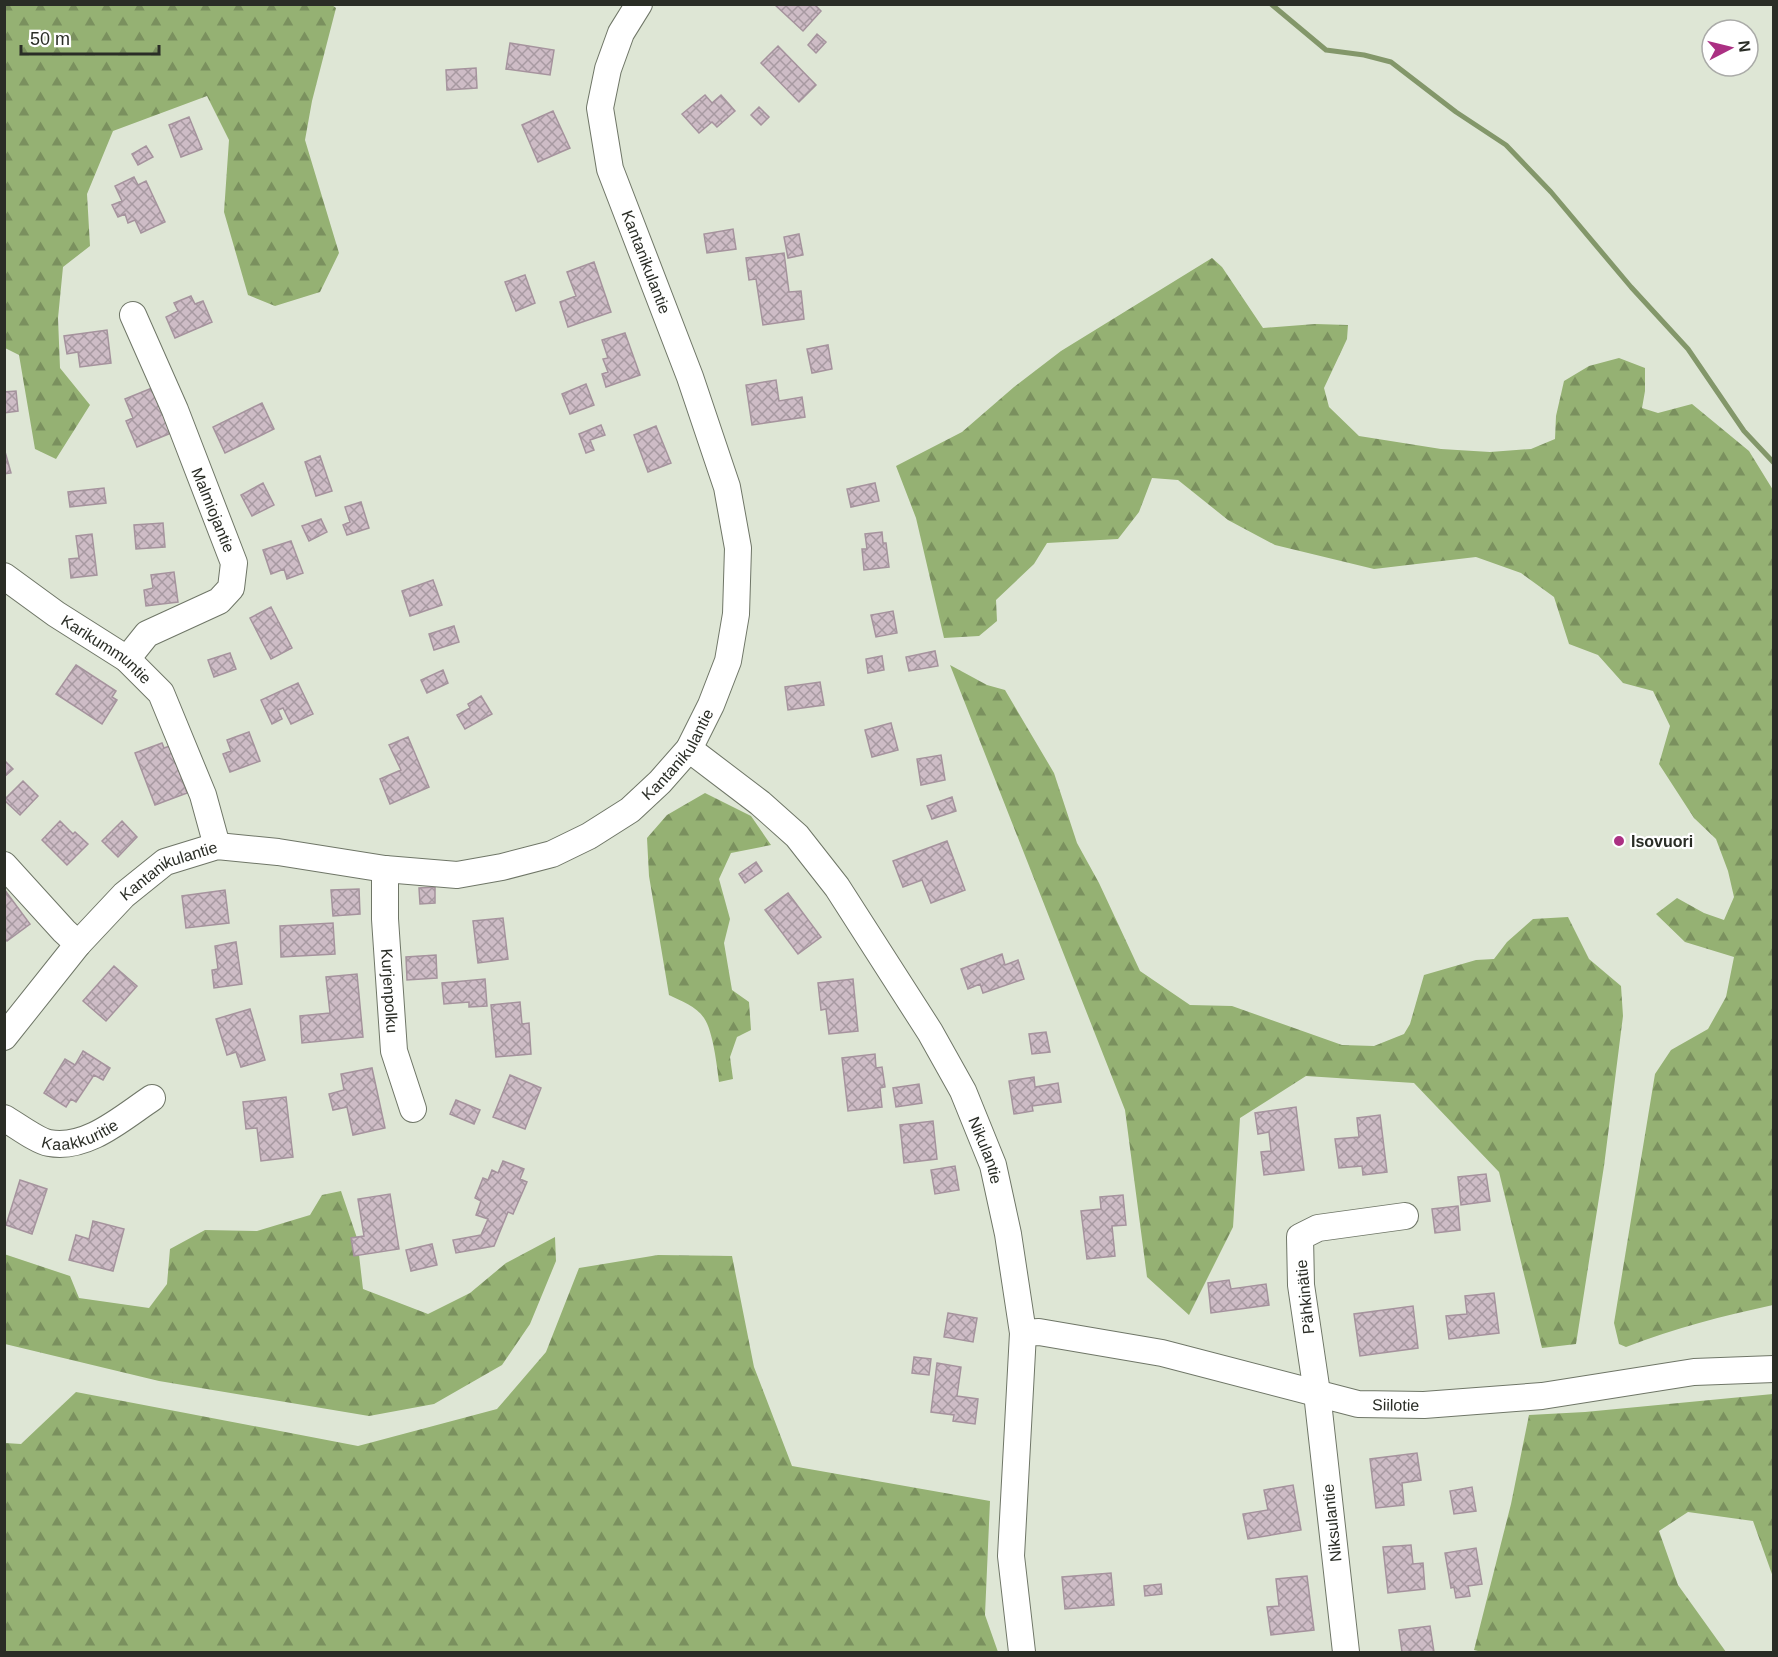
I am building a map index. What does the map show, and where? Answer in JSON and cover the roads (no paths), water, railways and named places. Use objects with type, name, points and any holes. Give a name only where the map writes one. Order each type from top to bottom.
[{"type":"street","name":"Kantanikulantie","points":[[4,1036],[78,944],[124,895],[165,862],[217,846],[278,852],[385,869],[456,875],[502,867],[552,854],[589,836],[630,810],[660,782],[689,749],[711,705],[728,661],[736,614],[738,548],[727,487],[690,377],[610,169],[600,108],[608,69],[618,42],[639,4]]},
{"type":"street","name":"Malmiojantie","points":[[128,659],[147,634],[219,601],[231,588],[234,563],[175,410],[133,315]]},
{"type":"street","name":"Karikummuntie","points":[[4,576],[56,614],[128,659],[160,693],[203,795],[217,846]]},
{"type":"street","name":"Nikulantie","points":[[689,749],[752,797],[797,836],[837,887],[930,1032],[963,1091],[993,1165],[1008,1234],[1023,1333],[1011,1556],[1022,1653]]},
{"type":"street","points":[[4,865],[78,944]]},
{"type":"street","name":"Kurjenpolku","points":[[385,869],[385,919],[394,1051],[413,1109]]},
{"type":"street","name":"Kaakkuritie","points":[[4,1118],[47,1143],[81,1142],[114,1124],[152,1098]]},
{"type":"street","name":"Pähkinätie","points":[[1317,1393],[1301,1285],[1300,1237],[1318,1228],[1405,1216]]},
{"type":"street","name":"Siilotie","points":[[1023,1333],[1039,1332],[1162,1353],[1358,1404],[1424,1405],[1542,1396],[1694,1372],[1773,1369]]},
{"type":"street","name":"Niksulantie","points":[[1317,1393],[1346,1653]]},
{"type":"waterway","points":[[1271,4],[1326,50],[1364,55],[1391,62],[1456,112],[1506,145],[1551,192],[1631,287],[1688,349],[1744,431],[1774,463]]},
{"type":"place","name":"Isovuori","points":[[1619,841]]}]
